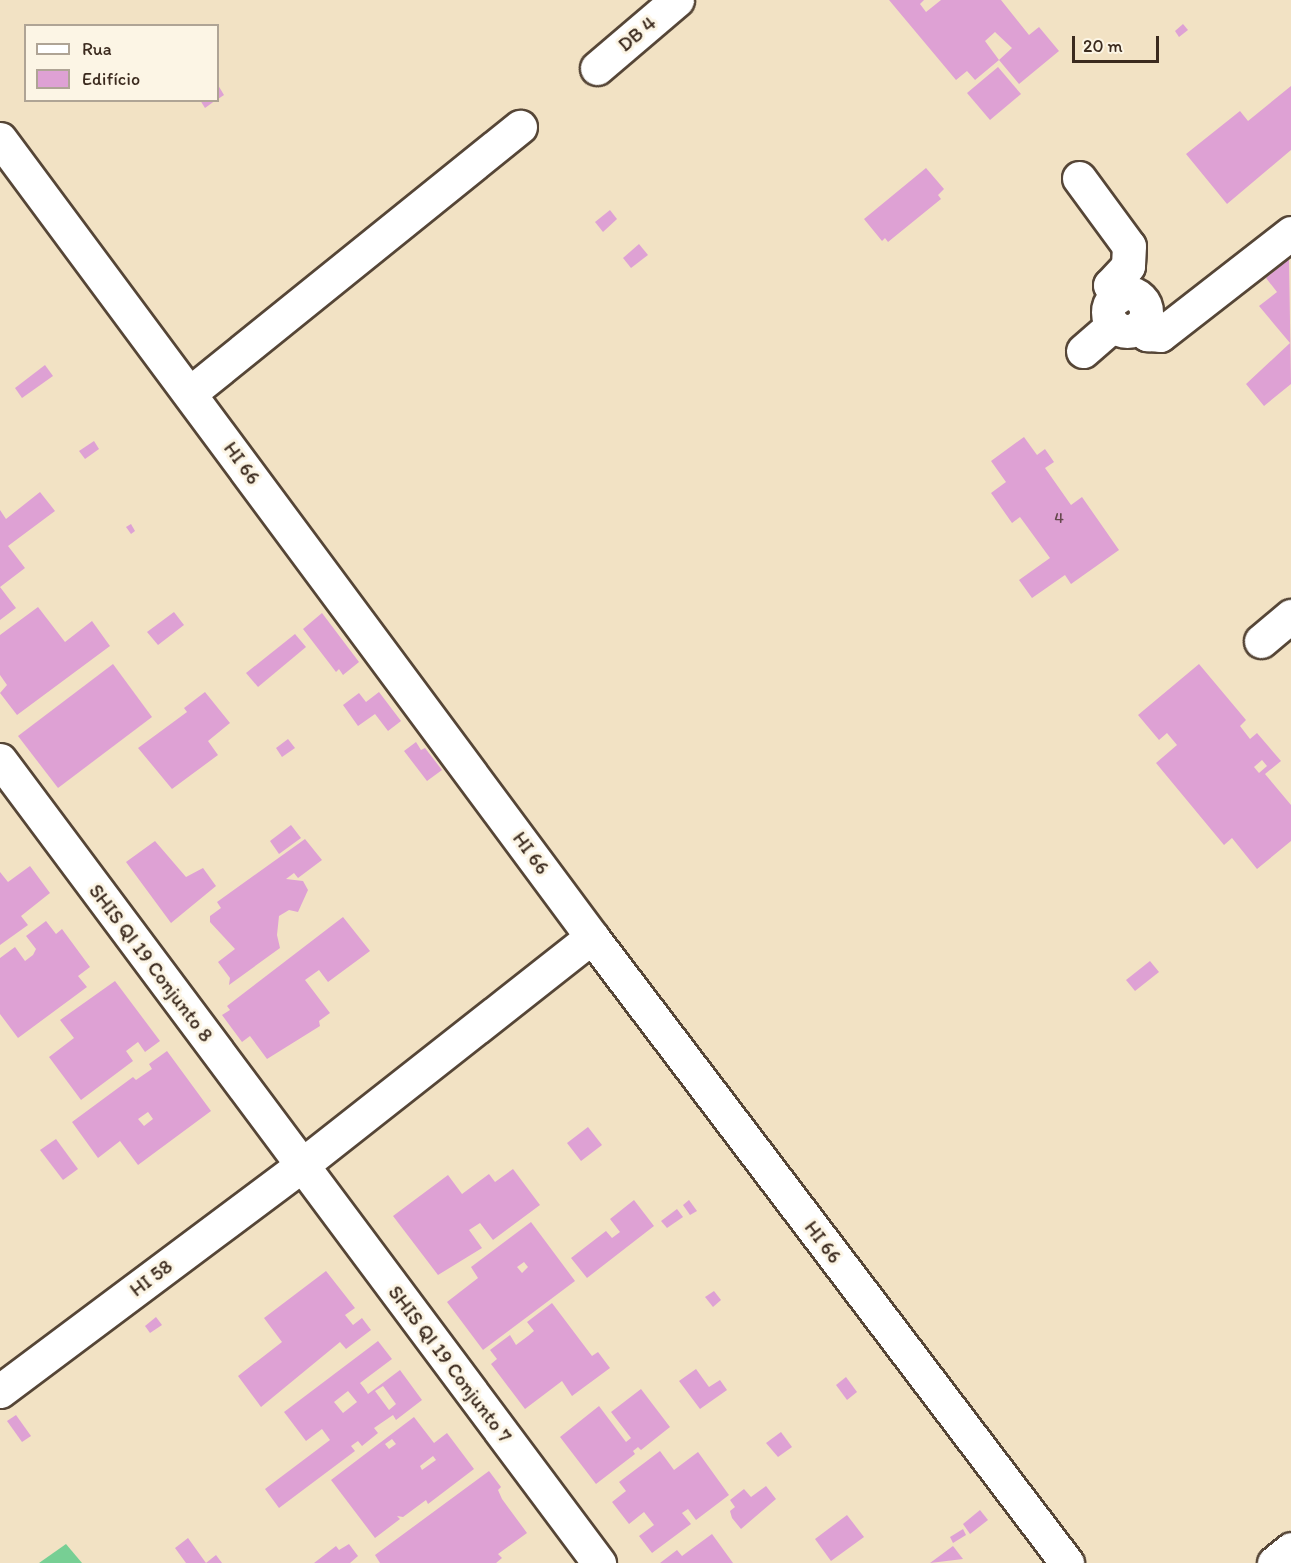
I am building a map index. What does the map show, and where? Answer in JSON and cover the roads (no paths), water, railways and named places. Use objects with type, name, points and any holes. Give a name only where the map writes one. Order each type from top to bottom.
[{"type":"street","name":"DB 4","points":[[597,68],[677,0]]},
{"type":"street","points":[[190,393],[520,128]]},
{"type":"street","name":"HI 66","points":[[0,139],[592,937],[1067,1563]]},
{"type":"street","points":[[1079,178],[1129,246],[1128,266],[1110,285],[1123,316],[1147,334],[1160,335],[1291,232]]},
{"type":"street","points":[[1083,351],[1123,316]]},
{"type":"street","points":[[1261,641],[1291,616]]},
{"type":"street","name":"SHIS QI 19 Conjunto 8","points":[[0,760],[302,1166]]},
{"type":"street","name":"HI 58","points":[[0,1391],[302,1166],[592,937]]},
{"type":"street","name":"SHIS QI 19 Conjunto 7","points":[[302,1166],[599,1563]]},
{"type":"street","points":[[1274,1563],[1291,1549]]}]
